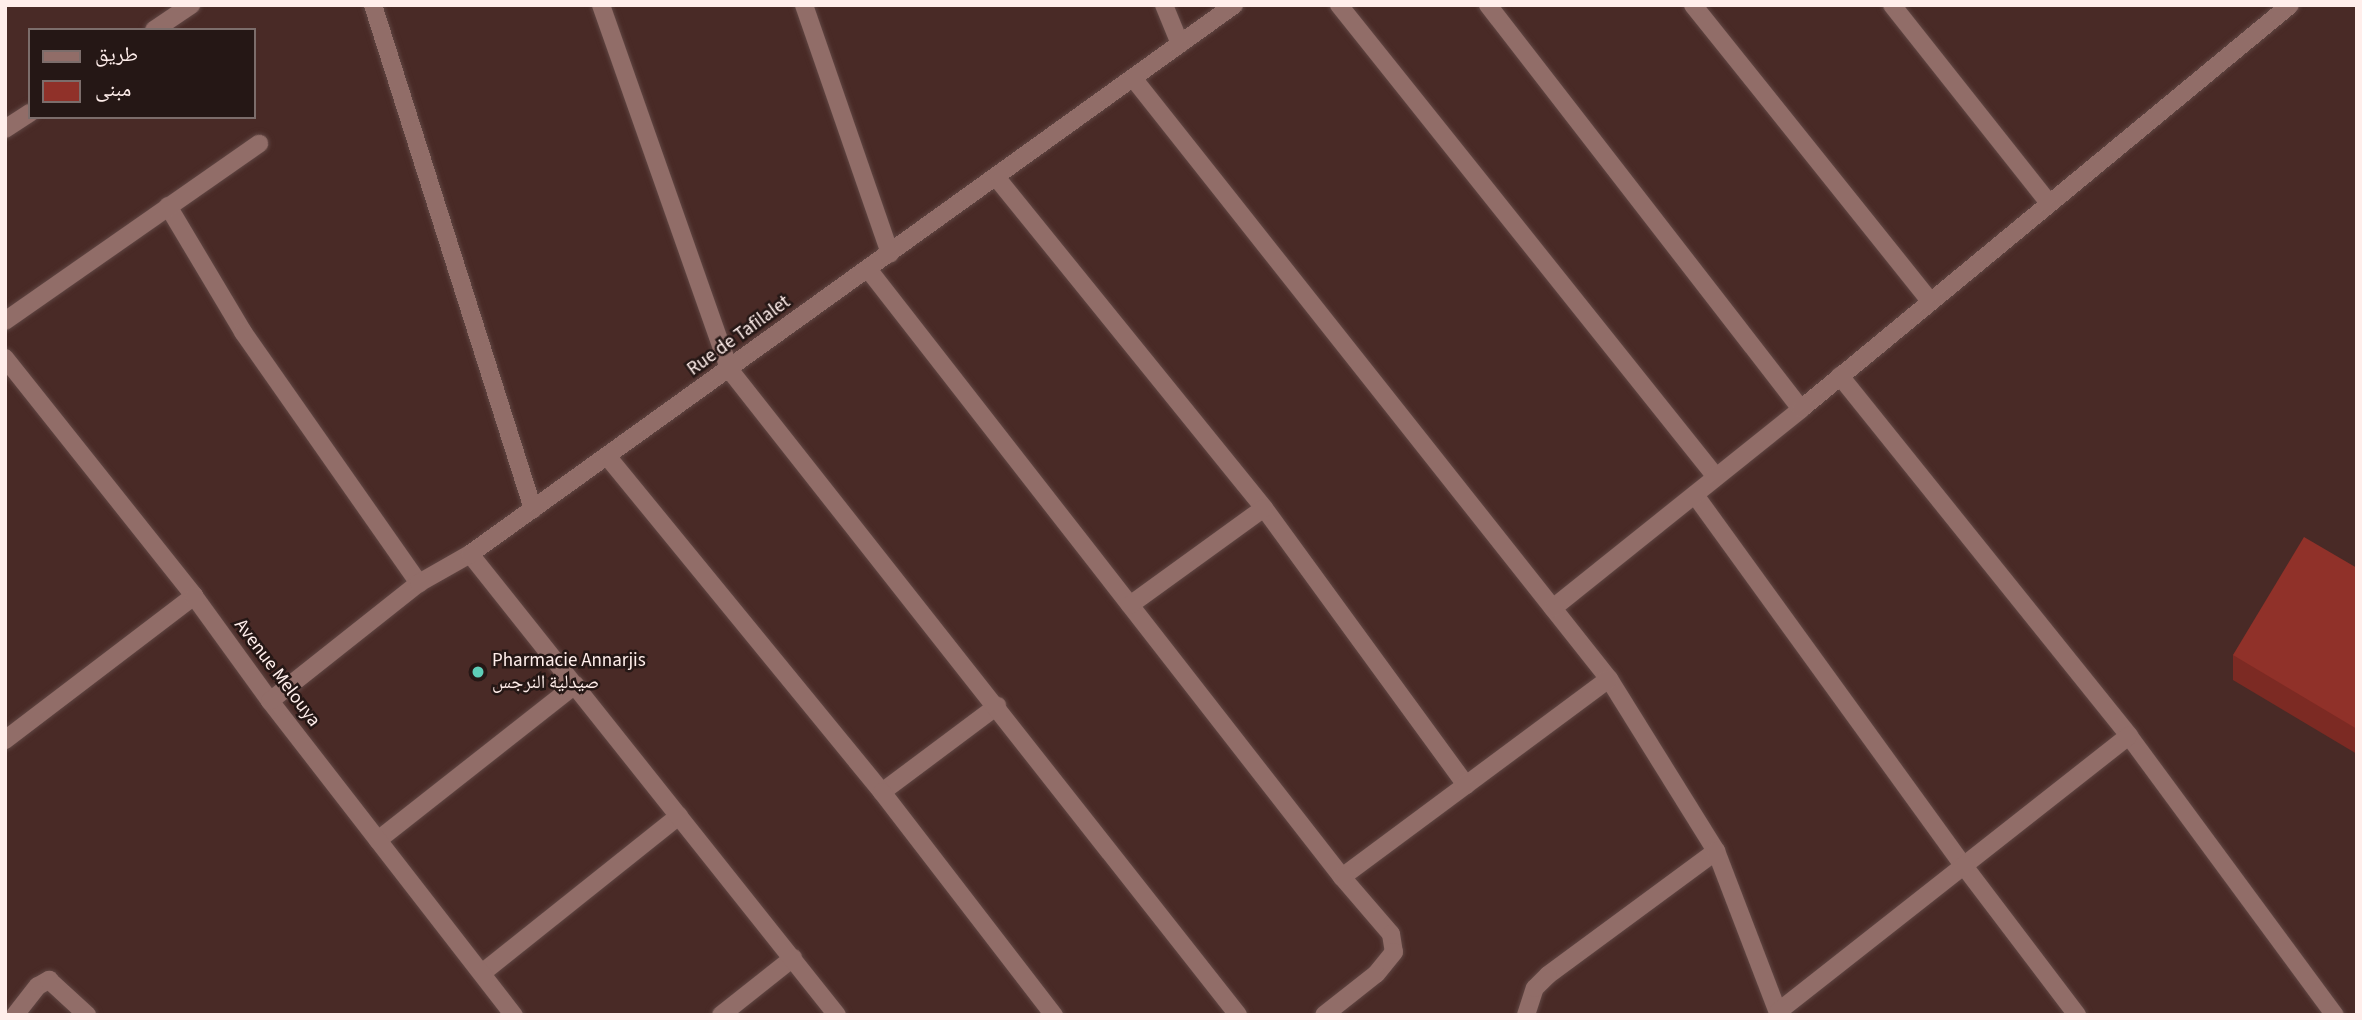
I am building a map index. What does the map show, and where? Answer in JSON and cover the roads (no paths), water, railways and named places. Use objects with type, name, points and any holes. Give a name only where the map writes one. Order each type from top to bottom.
[{"type":"street","points":[[157,28],[191,5]]},
{"type":"street","points":[[373,5],[533,509]]},
{"type":"street","points":[[601,5],[729,369],[1238,1015]]},
{"type":"street","points":[[804,5],[890,254]]},
{"type":"street","points":[[1164,5],[1180,44]]},
{"type":"street","name":"Rue de Tafilalet","points":[[270,701],[419,583],[470,554],[1234,5]]},
{"type":"street","points":[[1339,5],[1716,477]]},
{"type":"street","points":[[1488,5],[1801,409]]},
{"type":"street","points":[[1693,5],[1930,300]]},
{"type":"street","points":[[1892,5],[2048,202]]},
{"type":"street","points":[[1553,608],[1801,409],[2048,202],[2290,5]]},
{"type":"street","points":[[1133,78],[1609,679],[1716,851],[1779,1013],[2129,736]]},
{"type":"street","points":[[5,129],[28,114]]},
{"type":"street","points":[[5,321],[258,144]]},
{"type":"street","points":[[996,177],[1265,508],[1466,785]]},
{"type":"street","points":[[168,206],[243,332],[419,583]]},
{"type":"street","points":[[868,270],[1342,877],[1391,934],[1394,952],[1376,974],[1324,1015]]},
{"type":"street","name":"Avenue Melouya","points":[[5,358],[194,596],[270,701],[514,1015]]},
{"type":"street","points":[[1840,376],[2129,736],[2335,1015]]},
{"type":"street","points":[[607,456],[882,792],[1054,1015]]},
{"type":"street","points":[[1695,495],[2071,1012]]},
{"type":"street","points":[[1130,605],[1265,508]]},
{"type":"street","points":[[470,554],[837,1015]]},
{"type":"street","points":[[5,740],[194,596]]},
{"type":"street","points":[[1342,877],[1609,679]]},
{"type":"street","points":[[378,839],[575,685]]},
{"type":"street","points":[[882,792],[997,706]]},
{"type":"street","points":[[481,973],[679,816]]},
{"type":"street","points":[[1527,1015],[1535,988],[1548,975],[1716,851]]},
{"type":"street","points":[[721,1015],[793,958]]},
{"type":"street","points":[[15,1015],[38,986],[49,980],[87,1015]]},
{"type":"place","name":"Pharmacie Annarjis صيدلية النرجس","points":[[478,672]]}]
